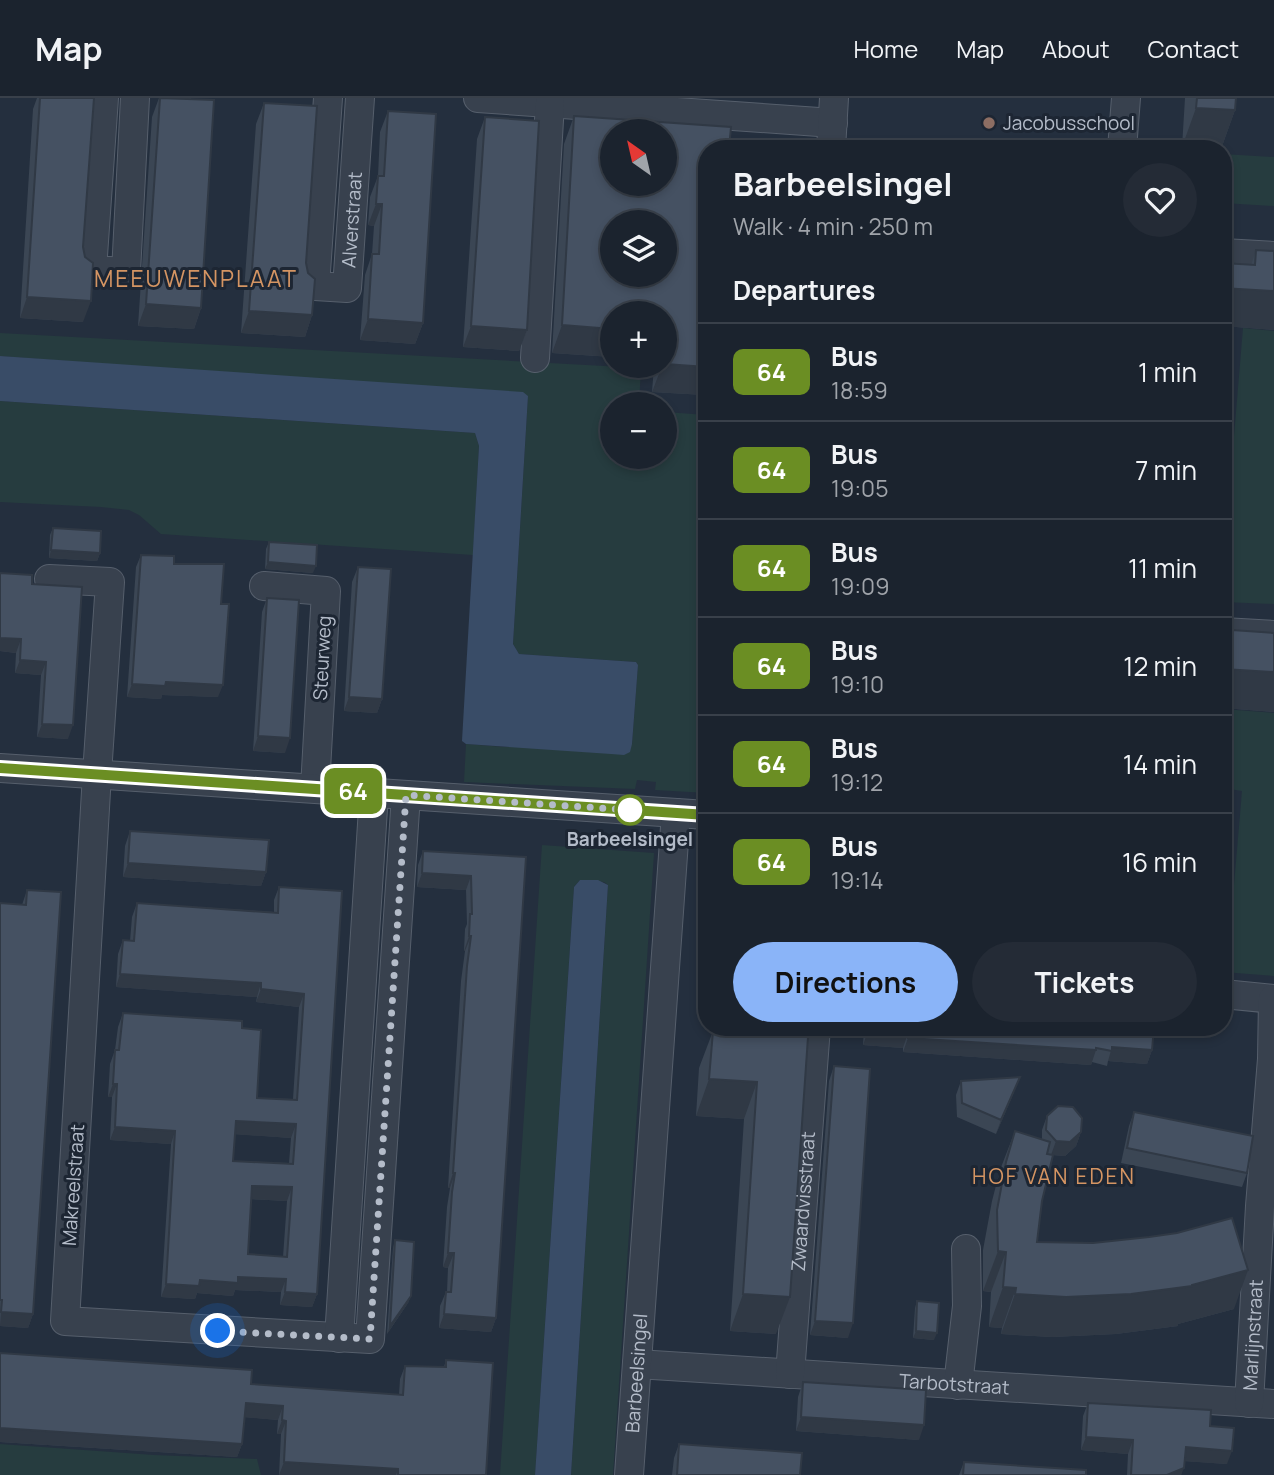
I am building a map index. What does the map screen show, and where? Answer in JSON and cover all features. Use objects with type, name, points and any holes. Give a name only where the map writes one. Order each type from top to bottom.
[{"type":"street","points":[[104,98],[92,270],[126,272],[135,98]]},
{"type":"street","name":"Alverstraat","points":[[328,98],[315,286],[347,288],[360,98]]},
{"type":"street","points":[[478,98],[833,123]]},
{"type":"street","points":[[1123,140],[1126,98]]},
{"type":"street","points":[[535,358],[542,101]]},
{"type":"street","points":[[1232,254],[1274,256]]},
{"type":"street","points":[[49,579],[110,582],[97,774]]},
{"type":"street","name":"Steurweg","points":[[264,586],[326,591],[315,788]]},
{"type":"street","points":[[1232,633],[1274,635]]},
{"type":"street","points":[[0,768],[698,814]]},
{"type":"street","name":"Makreelstraat","points":[[97,774],[65,1321],[370,1339],[406,795]]},
{"type":"street","points":[[339,1338],[374,793]]},
{"type":"street","name":"Barbeelsingel","points":[[629,1475],[676,813]]},
{"type":"street","points":[[1232,995],[1273,999]]},
{"type":"street","name":"Marlijnstraat","points":[[1261,1404],[1260,1206],[1273,1059],[1273,999]]},
{"type":"street","name":"Zwaardvisstraat","points":[[790,1374],[815,1036]]},
{"type":"street","points":[[958,1385],[967,1306],[966,1249]]},
{"type":"street","name":"Tarbotstraat","points":[[637,1364],[1261,1404]]},
{"type":"green space","points":[[1232,155],[1274,157],[1274,206],[1232,204]]},
{"type":"green space","points":[[1243,328],[1274,331],[1274,604],[1232,602],[1232,460]]},
{"type":"green space","points":[[0,333],[600,366],[600,378],[640,378],[640,392],[600,392],[600,469],[677,469],[677,413],[698,414],[698,792],[655,790],[656,782],[637,780],[635,789],[464,782],[466,744],[504,747],[632,744],[638,665],[636,662],[519,654],[513,644],[528,396],[0,356]]},
{"type":"green space","points":[[0,401],[475,433],[479,446],[473,555],[161,534],[129,510],[0,502]]},
{"type":"green space","points":[[1232,710],[1274,713],[1274,976],[1232,973],[1232,908],[1242,791],[1232,789]]},
{"type":"green space","points":[[542,845],[654,853],[613,1475],[571,1475],[608,885],[604,882],[580,880],[574,887],[535,1475],[500,1475]]},
{"type":"green space","points":[[0,1444],[257,1459],[261,1475],[0,1475]]},
{"type":"water","points":[[0,356],[523,392],[528,396],[513,644],[519,654],[636,662],[638,665],[630,752],[624,755],[466,744],[462,741],[479,446],[475,433],[0,401]]},
{"type":"water","points":[[580,880],[598,880],[608,885],[571,1475],[535,1475],[574,887]]},
{"type":"building","points":[[40,98],[94,98],[83,247],[85,257],[93,263],[91,301],[27,297]]},
{"type":"building","points":[[160,98],[214,100],[201,308],[146,304]]},
{"type":"building","points":[[1197,98],[1236,98],[1235,110],[1196,108]]},
{"type":"building","points":[[264,103],[317,106],[306,263],[308,273],[315,279],[312,315],[249,311]]},
{"type":"building","points":[[388,111],[436,114],[423,323],[368,319],[372,254],[379,254],[382,204],[376,204],[378,176],[384,176]]},
{"type":"building","points":[[574,116],[617,119],[600,119],[600,196],[677,196],[677,123],[731,127],[730,140],[698,140],[698,366],[677,365],[677,301],[600,301],[600,328],[562,325]]},
{"type":"building","points":[[485,117],[539,121],[527,330],[471,326]]},
{"type":"building","points":[[1256,250],[1274,251],[1274,291],[1232,289],[1232,264],[1255,265]]},
{"type":"building","points":[[53,528],[101,531],[100,553],[51,550]]},
{"type":"building","points":[[269,542],[317,545],[316,566],[268,562]]},
{"type":"building","points":[[141,555],[174,556],[174,564],[224,564],[221,604],[229,604],[223,685],[166,682],[165,686],[132,684]]},
{"type":"building","points":[[358,567],[391,569],[382,699],[349,697]]},
{"type":"building","points":[[0,573],[32,575],[32,584],[82,587],[73,725],[42,724],[46,662],[20,660],[21,639],[0,638]]},
{"type":"building","points":[[267,598],[299,600],[290,738],[258,736]]},
{"type":"building","points":[[1232,630],[1274,633],[1274,672],[1232,670]]},
{"type":"building","points":[[130,831],[269,840],[266,872],[128,863]]},
{"type":"building","points":[[423,851],[526,857],[496,1318],[444,1314],[446,1292],[451,1292],[454,1253],[448,1253],[471,936],[471,876],[422,873]]},
{"type":"building","points":[[279,887],[342,891],[317,1294],[285,1292],[286,1279],[238,1277],[238,1283],[200,1280],[199,1286],[166,1284],[175,1131],[115,1127],[115,1050],[119,1050],[123,1013],[242,1021],[242,1028],[261,1030],[257,1098],[297,1100],[304,994],[261,989],[261,983],[120,974],[123,940],[134,941],[137,903],[278,913]],"holes":[[[236,1121],[296,1124],[293,1164],[233,1161]],[[252,1186],[292,1187],[287,1257],[248,1254]]]},
{"type":"building","points":[[27,890],[61,892],[33,1314],[1,1312],[0,1300],[0,903],[26,905]]},
{"type":"building","points":[[713,1036],[808,1037],[790,1297],[743,1294],[757,1082],[709,1079]]},
{"type":"building","points":[[1153,1036],[1152,1050],[1112,1047],[1112,1051],[908,1038]]},
{"type":"building","points":[[834,1066],[870,1069],[853,1323],[815,1321]]},
{"type":"building","points":[[1020,1077],[1001,1120],[962,1103],[961,1081]]},
{"type":"building","points":[[1058,1106],[1073,1107],[1082,1118],[1081,1132],[1070,1142],[1056,1141],[1046,1130],[1047,1116]]},
{"type":"building","points":[[1134,1112],[1253,1136],[1247,1173],[1127,1148]]},
{"type":"building","points":[[1015,1131],[1050,1142],[1047,1154],[1053,1155],[1042,1201],[1037,1242],[1093,1243],[1149,1237],[1177,1233],[1232,1218],[1248,1270],[1192,1286],[1131,1294],[1066,1297],[1015,1294],[1016,1288],[1003,1287],[1006,1252],[998,1251],[997,1210]]},
{"type":"building","points":[[395,1240],[414,1242],[411,1296],[390,1326]]},
{"type":"building","points":[[917,1301],[939,1303],[937,1333],[916,1331]]},
{"type":"building","points":[[0,1353],[252,1370],[251,1384],[403,1395],[405,1366],[446,1367],[446,1360],[493,1363],[486,1475],[398,1475],[398,1469],[284,1462],[286,1421],[282,1420],[283,1406],[246,1403],[242,1444],[0,1428]]},
{"type":"building","points":[[803,1382],[926,1390],[924,1425],[801,1417]]},
{"type":"building","points":[[1088,1403],[1211,1410],[1210,1426],[1234,1428],[1232,1451],[1186,1447],[1184,1468],[1167,1475],[1131,1475],[1133,1440],[1086,1437]]},
{"type":"building","points":[[679,1444],[802,1453],[800,1475],[677,1475]]},
{"type":"building","points":[[964,1462],[1086,1470],[1086,1475],[963,1475]]},
{"type":"bus line","name":"64","points":[[0,768],[698,814]]},
{"type":"place","name":"Jacobusschool","points":[[989,123]]},
{"type":"place","name":"Barbeelsingel","points":[[630,810]]},
{"type":"district","name":"MEEUWENPLAAT","points":[[196,279]]},
{"type":"district","name":"HOF VAN EDEN","points":[[1054,1177]]},
{"type":"route","points":[[218,1331],[370,1339],[406,795],[630,810]]}]
